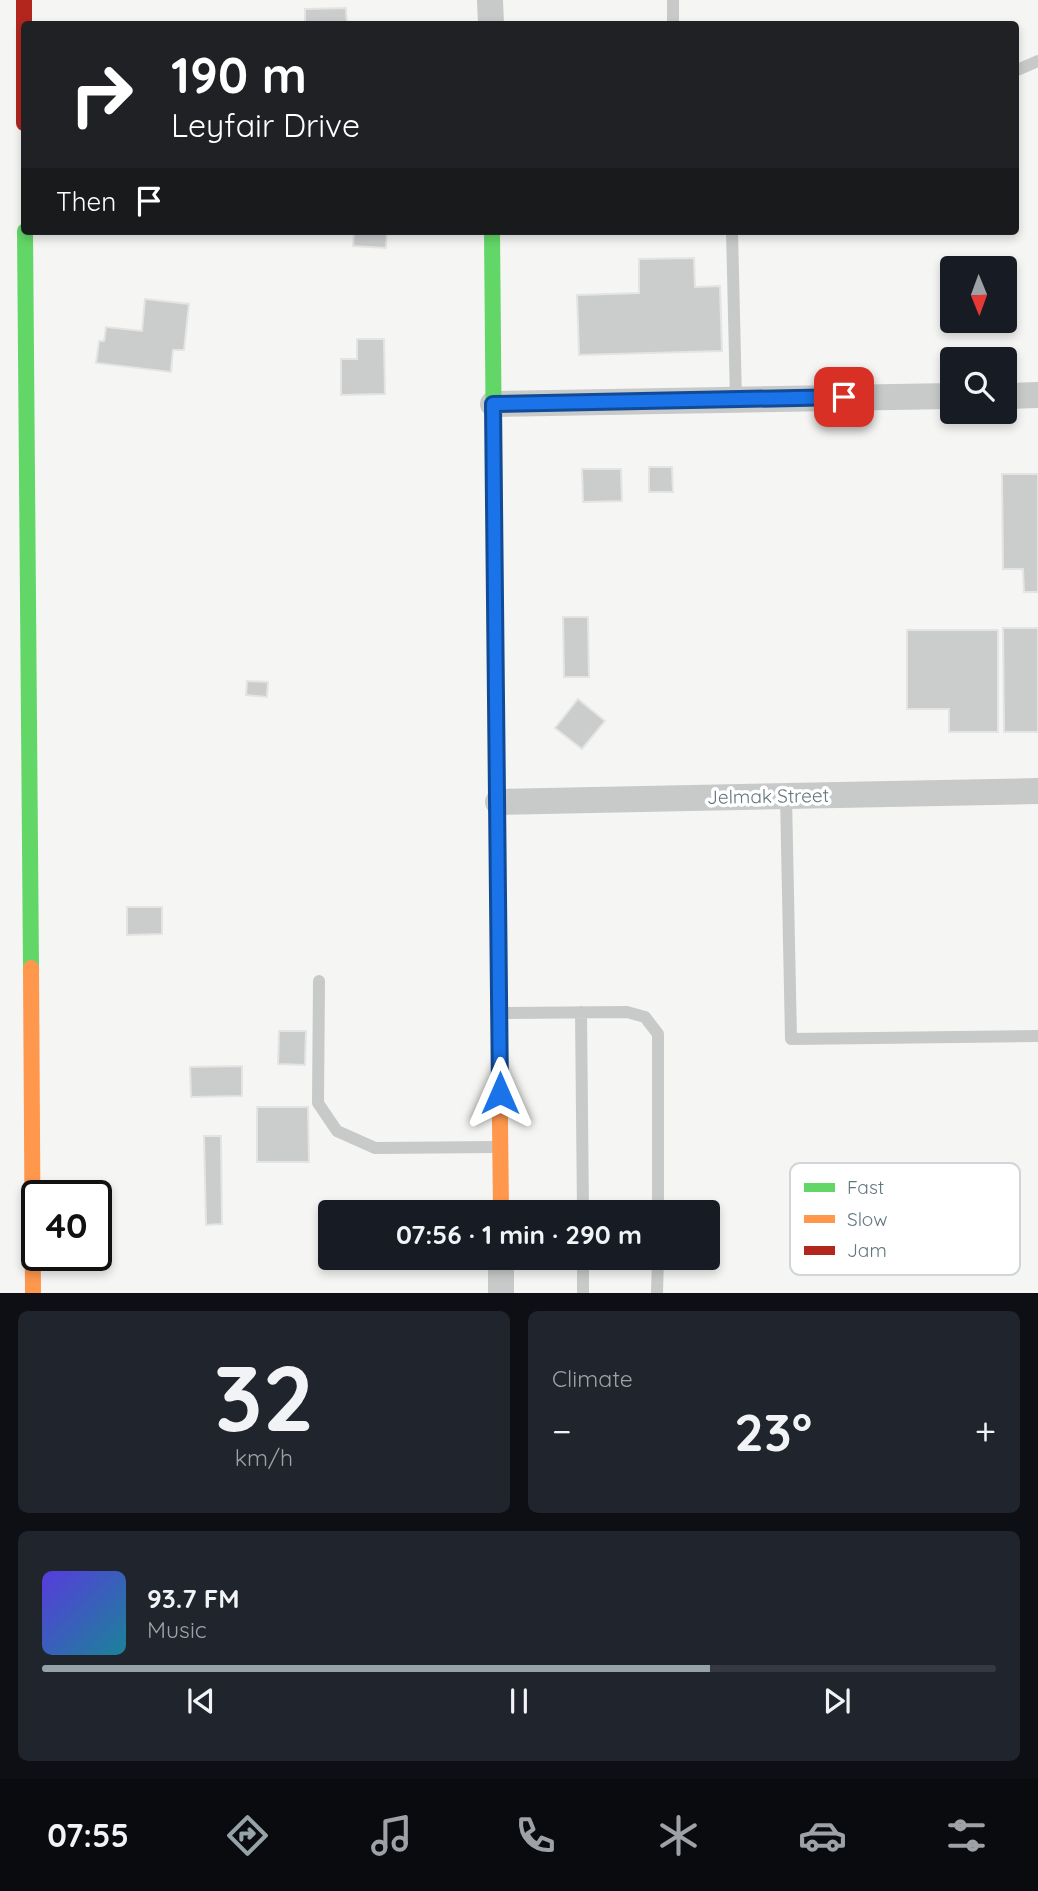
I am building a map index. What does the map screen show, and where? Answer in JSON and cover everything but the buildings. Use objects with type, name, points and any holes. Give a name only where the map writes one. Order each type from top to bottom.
[{"type":"main road","points":[[24,0],[24,21]]},
{"type":"main road","points":[[25,235],[33,1293]]},
{"type":"main road","points":[[492,235],[500,1200]]},
{"type":"street","points":[[490,0],[491,21]]},
{"type":"street","points":[[1017,396],[1038,395]]},
{"type":"street","points":[[493,404],[940,396]]},
{"type":"street","name":"Jelmak Street","points":[[498,802],[1038,791]]},
{"type":"street","points":[[501,1270],[501,1293]]},
{"type":"lane","points":[[673,0],[673,21]]},
{"type":"lane","points":[[1019,69],[1038,61]]},
{"type":"lane","points":[[732,235],[736,398]]},
{"type":"lane","points":[[786,796],[791,1039],[1038,1036]]},
{"type":"lane","points":[[319,981],[318,1103],[337,1131],[375,1148],[500,1147]]},
{"type":"lane","points":[[580,1012],[583,1200]]},
{"type":"lane","points":[[499,1013],[627,1012],[645,1017],[657,1034],[657,1200]]},
{"type":"lane","points":[[583,1270],[583,1293]]},
{"type":"lane","points":[[657,1270],[657,1293]]},
{"type":"traffic: fast","points":[[25,235],[31,968]]},
{"type":"traffic: fast","points":[[492,235],[499,1032]]},
{"type":"traffic: slow","points":[[31,968],[33,1293]]},
{"type":"traffic: slow","points":[[499,1032],[501,1200]]},
{"type":"traffic: jam","points":[[24,0],[24,21]]},
{"type":"route","points":[[500,1093],[493,404],[844,397]]}]
